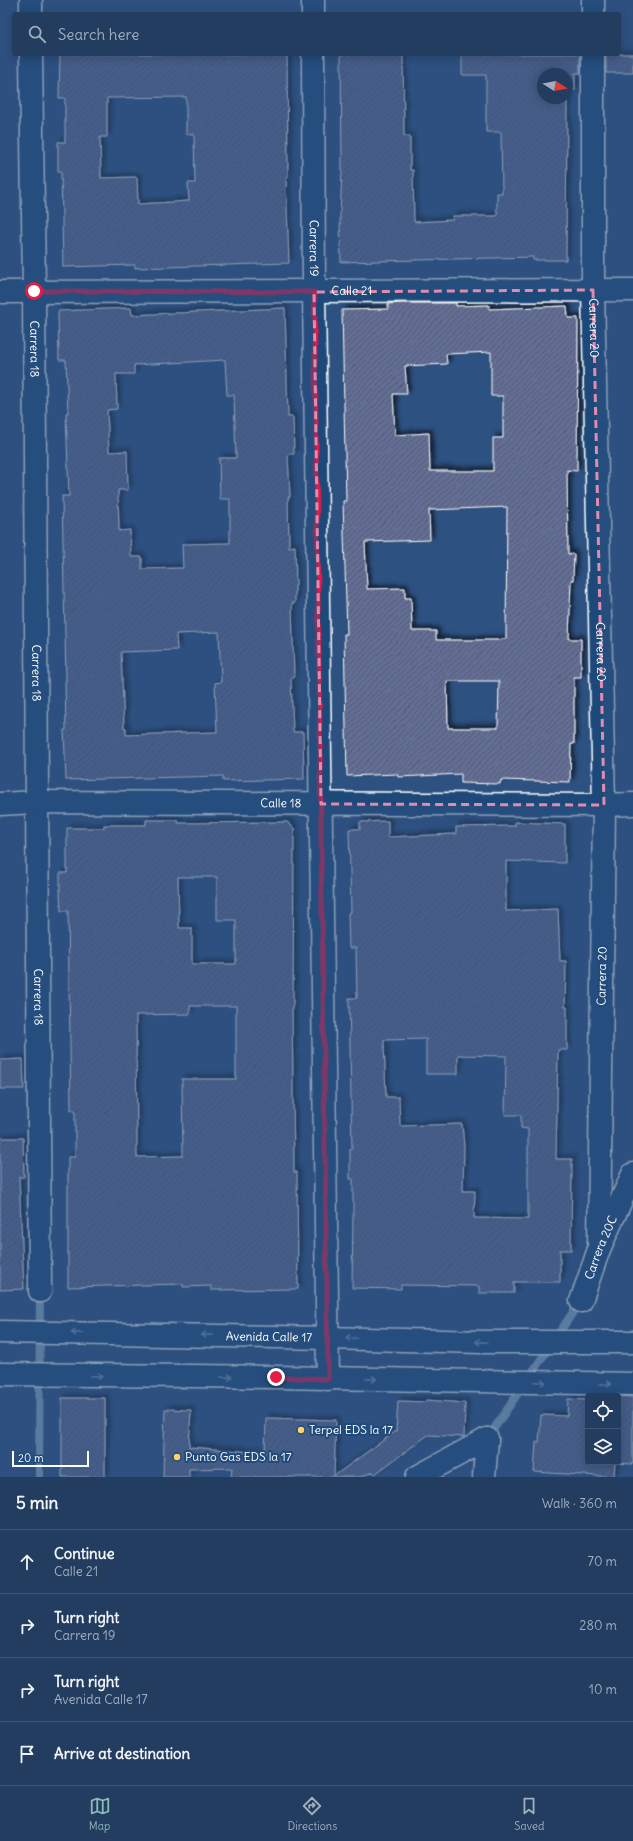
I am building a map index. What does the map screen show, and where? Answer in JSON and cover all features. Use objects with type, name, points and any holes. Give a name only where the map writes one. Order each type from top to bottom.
[{"type":"street","points":[[31,0],[31,12]]},
{"type":"street","points":[[313,0],[313,12]]},
{"type":"street","points":[[593,0],[593,12]]},
{"type":"street","name":"Carrera 18","points":[[31,56],[34,291],[40,1291]]},
{"type":"street","name":"Carrera 19","points":[[313,56],[314,292],[328,1379]]},
{"type":"street","name":"Carrera 20","points":[[593,56],[593,290],[604,805],[599,1249]]},
{"type":"street","name":"Calle 21","points":[[0,292],[633,290]]},
{"type":"street","name":"Calle 18","points":[[0,804],[36,802],[633,804]]},
{"type":"street","name":"Carrera 20C","points":[[581,1301],[599,1249],[633,1174]]},
{"type":"street","name":"Avenida Calle 17","points":[[0,1332],[482,1342],[633,1342]]},
{"type":"street","points":[[0,1374],[276,1377],[633,1384]]},
{"type":"street","points":[[417,1477],[486,1439],[484,1477]]},
{"type":"highlighted area","points":[[593,290],[604,805],[321,804],[314,292]]},
{"type":"building","points":[[633,54],[633,73],[606,73],[606,56]]},
{"type":"building","points":[[60,56],[287,56],[288,178],[286,178],[289,263],[135,268],[135,265],[63,267],[61,171],[58,171],[58,142],[65,142],[65,98],[59,98]],"holes":[[[186,97],[186,134],[194,134],[195,183],[188,183],[189,201],[138,204],[137,177],[101,178],[100,137],[107,137],[107,98]]]},
{"type":"building","points":[[341,56],[403,56],[404,136],[410,136],[410,170],[413,170],[414,222],[453,220],[453,216],[497,216],[497,193],[502,193],[501,132],[486,132],[486,75],[462,75],[462,56],[580,56],[580,73],[575,73],[575,90],[573,90],[573,68],[537,68],[537,104],[567,104],[566,260],[533,260],[533,257],[341,262],[340,216],[342,171]]},
{"type":"building","points":[[456,303],[456,306],[489,305],[489,309],[567,306],[568,318],[578,318],[577,471],[567,470],[568,554],[574,554],[573,580],[571,580],[569,639],[581,639],[581,677],[574,677],[574,744],[571,744],[570,782],[501,780],[500,784],[461,783],[461,774],[398,777],[397,774],[347,776],[344,634],[347,634],[343,501],[346,501],[342,310],[388,309],[388,304]],"holes":[[[491,352],[491,396],[503,396],[503,438],[493,438],[493,471],[430,471],[429,433],[395,435],[393,394],[407,394],[405,366],[447,364],[446,354]],[[507,507],[506,639],[436,640],[436,631],[412,631],[411,598],[405,598],[405,588],[367,589],[365,542],[430,540],[429,510]],[[447,681],[499,681],[498,728],[448,728]]]},
{"type":"building","points":[[131,308],[132,315],[285,308],[288,417],[293,417],[294,454],[288,454],[290,497],[288,497],[289,547],[295,546],[296,586],[295,603],[292,603],[294,678],[291,679],[293,732],[303,732],[304,779],[223,781],[223,776],[66,780],[64,730],[66,730],[66,681],[62,496],[69,496],[66,413],[68,413],[66,360],[59,360],[58,311]],"holes":[[[225,360],[227,395],[234,395],[236,458],[219,458],[220,499],[230,499],[230,543],[182,544],[183,568],[142,569],[142,557],[131,557],[130,530],[119,531],[118,490],[128,490],[127,451],[109,452],[107,410],[117,409],[116,374],[134,374],[134,365]],[[219,632],[221,682],[215,683],[217,732],[126,735],[126,728],[124,728],[121,652],[177,650],[176,634]]]},
{"type":"building","points":[[146,820],[178,820],[178,823],[287,822],[294,828],[292,1006],[294,1172],[297,1172],[298,1289],[211,1290],[211,1286],[183,1287],[183,1284],[68,1287],[68,1157],[75,1157],[75,1110],[71,1110],[68,911],[61,911],[60,892],[60,873],[67,873],[67,828],[104,828],[104,825],[146,825]],"holes":[[[178,877],[217,877],[217,920],[236,920],[236,964],[192,964],[192,928],[179,928]],[[190,1006],[236,1006],[236,1079],[182,1079],[183,1156],[137,1157],[136,1015],[190,1014]]]},
{"type":"building","points":[[388,821],[388,837],[456,834],[456,827],[515,826],[515,822],[565,824],[565,863],[506,861],[506,911],[558,909],[560,961],[566,961],[565,1007],[567,1007],[567,1050],[558,1050],[556,1159],[572,1159],[571,1250],[560,1250],[560,1282],[514,1282],[514,1293],[479,1293],[479,1286],[401,1285],[401,1289],[352,1288],[353,1179],[350,1179],[350,1149],[352,1149],[349,998],[357,998],[356,948],[349,948],[348,913],[351,912],[349,829],[360,829],[360,822]],"holes":[[[426,1039],[426,1074],[458,1074],[458,1055],[506,1056],[505,1115],[521,1115],[521,1128],[528,1129],[528,1219],[474,1218],[475,1191],[463,1191],[464,1146],[462,1124],[400,1126],[399,1097],[386,1097],[384,1040]]]},
{"type":"building","points":[[23,1059],[24,1089],[0,1089],[0,1060]]},
{"type":"building","points":[[0,1138],[23,1138],[24,1177],[19,1177],[24,1289],[0,1290]]},
{"type":"building","points":[[621,1396],[633,1397],[633,1464],[621,1463]]},
{"type":"building","points":[[62,1398],[105,1398],[105,1477],[62,1477]]},
{"type":"building","points":[[568,1399],[585,1400],[585,1465],[615,1465],[614,1477],[534,1472],[536,1442],[539,1442],[541,1415],[567,1416]]},
{"type":"building","points":[[426,1400],[465,1403],[464,1437],[428,1435],[375,1474],[373,1472],[359,1477],[231,1477],[232,1468],[189,1469],[189,1477],[163,1477],[165,1409],[191,1410],[189,1447],[265,1453],[266,1418],[336,1420],[334,1476],[396,1431],[398,1401],[426,1402]]},
{"type":"waterway","points":[[39,1477],[40,1292]]},
{"type":"waterway","points":[[487,1439],[580,1302]]},
{"type":"place","name":"Terpel EDS la 17","points":[[301,1430]]},
{"type":"place","name":"Punto Gas EDS la 17","points":[[177,1457]]},
{"type":"route","points":[[34,291],[314,292],[328,1379],[276,1377]]}]
